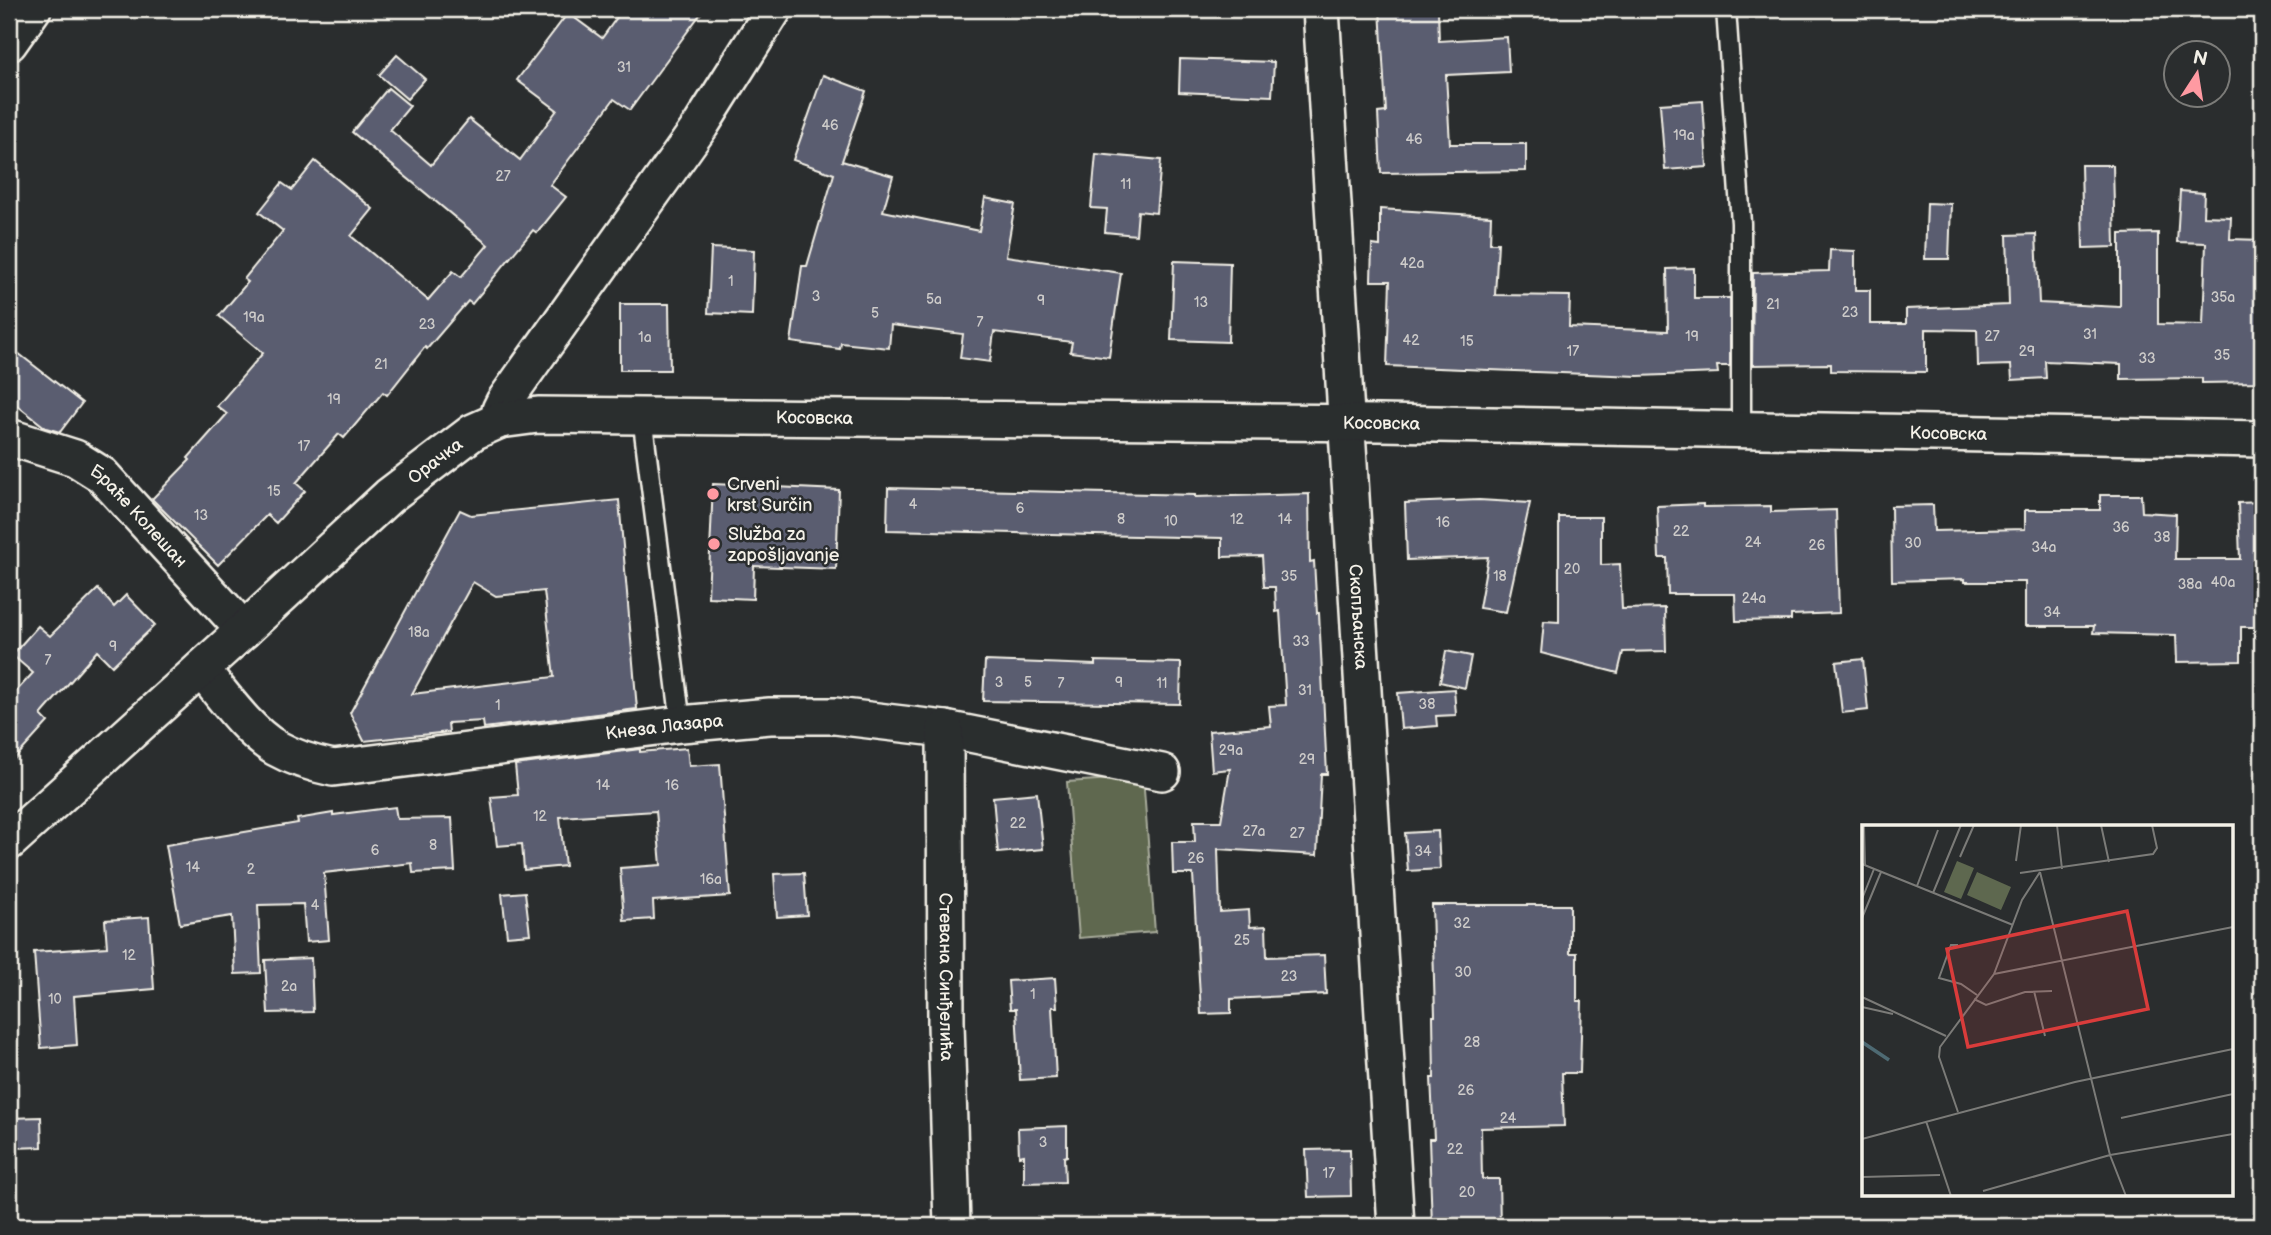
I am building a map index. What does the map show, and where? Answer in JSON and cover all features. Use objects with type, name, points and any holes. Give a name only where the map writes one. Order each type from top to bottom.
[{"type":"street","points":[[9,43],[33,9]]},
{"type":"street","points":[[500,420],[500,410],[511,391],[701,125],[774,9]]},
{"type":"street","name":"Скопљанска","points":[[1321,9],[1396,1226]]},
{"type":"street","name":"Косовска","points":[[500,420],[538,415],[1346,423],[2262,439]]},
{"type":"street","name":"Орачка","points":[[9,842],[389,496],[473,432],[500,420]]},
{"type":"street","name":"Браће Колешан","points":[[9,437],[75,458],[102,475],[244,630]]},
{"type":"street","name":"Кнеза Лазара","points":[[201,669],[259,735],[274,747],[308,763],[333,768],[681,724],[771,716],[835,716],[945,729],[1162,772]]},
{"type":"street","name":"Стевана Синђелића","points":[[945,729],[946,1023],[952,1226]]},
{"type":"lane","points":[[1726,9],[1741,223],[1741,429]]},
{"type":"lane","points":[[642,416],[681,724]]},
{"type":"green space","points":[[1143,777],[1155,932],[1079,938],[1067,782]]},
{"type":"building","points":[[623,9],[704,9],[630,110],[614,99],[550,185],[566,197],[537,233],[533,230],[472,304],[468,301],[427,349],[425,347],[387,395],[383,392],[344,438],[339,434],[296,483],[305,491],[276,523],[267,515],[218,565],[152,499],[190,460],[188,458],[227,414],[217,406],[263,353],[219,316],[248,282],[244,279],[283,231],[259,212],[282,183],[292,190],[315,161],[373,209],[351,236],[428,300],[453,271],[461,277],[488,245],[352,132],[388,88],[410,106],[390,130],[431,165],[469,119],[520,160],[557,110],[517,80],[568,13],[602,38]]},
{"type":"building","points":[[1380,9],[1438,9],[1439,41],[1507,37],[1509,72],[1446,75],[1450,144],[1526,144],[1526,171],[1381,173],[1378,113],[1386,112]]},
{"type":"building","points":[[397,55],[425,79],[407,99],[379,75]]},
{"type":"building","points":[[1180,59],[1274,62],[1272,96],[1179,92]]},
{"type":"building","points":[[823,75],[866,91],[842,161],[893,176],[883,211],[979,231],[985,198],[1015,204],[1006,256],[1121,273],[1109,357],[1070,352],[1072,342],[994,332],[990,362],[960,358],[963,334],[891,325],[889,348],[841,343],[840,349],[791,342],[802,266],[807,266],[834,174],[793,160]]},
{"type":"building","points":[[1703,101],[1707,167],[1665,170],[1660,104]]},
{"type":"building","points":[[1096,154],[1161,160],[1156,213],[1138,211],[1136,235],[1105,232],[1107,209],[1091,208]]},
{"type":"building","points":[[2081,165],[2113,165],[2115,247],[2083,248]]},
{"type":"building","points":[[2180,191],[2204,193],[2203,216],[2231,217],[2230,239],[2262,240],[2262,382],[2202,383],[2202,378],[2121,379],[2121,364],[2045,361],[2046,378],[2012,380],[2011,365],[1978,366],[1977,330],[1926,329],[1926,372],[1831,371],[1831,364],[1752,365],[1753,273],[1829,271],[1830,250],[1855,251],[1855,290],[1870,290],[1870,324],[1906,324],[1906,309],[2009,305],[2007,235],[2036,234],[2039,303],[2120,307],[2120,234],[2158,233],[2158,324],[2203,325],[2206,243],[2177,242]]},
{"type":"building","points":[[1927,203],[1951,204],[1949,259],[1925,259]]},
{"type":"building","points":[[1380,209],[1491,216],[1490,243],[1498,243],[1495,295],[1570,296],[1569,327],[1668,331],[1667,269],[1694,268],[1694,298],[1730,298],[1730,366],[1717,366],[1718,373],[1638,376],[1387,366],[1390,281],[1371,281],[1372,245],[1380,246]]},
{"type":"building","points":[[711,248],[754,250],[752,315],[708,313]]},
{"type":"building","points":[[1174,261],[1230,263],[1228,342],[1171,340]]},
{"type":"building","points":[[620,304],[669,304],[670,370],[620,370]]},
{"type":"building","points":[[9,346],[82,403],[60,432],[46,428],[9,399]]},
{"type":"building","points":[[713,484],[839,490],[836,569],[754,566],[753,599],[708,597]]},
{"type":"building","points":[[888,488],[1195,497],[1309,494],[1310,562],[1314,561],[1319,613],[1327,774],[1321,774],[1317,855],[1218,849],[1220,912],[1249,910],[1250,927],[1266,926],[1267,957],[1324,955],[1326,994],[1231,999],[1231,1013],[1201,1014],[1193,874],[1173,874],[1172,842],[1195,842],[1194,821],[1221,821],[1230,769],[1212,771],[1209,731],[1271,726],[1269,706],[1286,705],[1280,611],[1276,612],[1275,587],[1264,587],[1262,556],[1222,557],[1222,538],[887,530]]},
{"type":"building","points":[[2100,495],[2141,495],[2142,512],[2176,514],[2175,559],[2240,559],[2238,503],[2262,502],[2262,627],[2241,627],[2241,661],[2177,662],[2176,635],[2093,633],[2094,626],[2025,626],[2025,582],[1965,582],[1965,579],[1892,581],[1891,506],[1933,505],[1934,531],[2025,529],[2025,510],[2100,510]]},
{"type":"building","points":[[619,500],[637,709],[484,728],[483,721],[448,723],[449,732],[364,741],[350,713],[460,510],[471,515]],"holes":[[[473,582],[496,596],[544,591],[554,677],[412,694]]]},
{"type":"building","points":[[1479,500],[1530,503],[1506,612],[1479,608],[1488,557],[1407,560],[1405,503]]},
{"type":"building","points":[[1703,504],[1703,507],[1771,506],[1771,512],[1836,510],[1839,613],[1791,615],[1791,620],[1736,621],[1735,594],[1668,594],[1667,558],[1659,558],[1657,506]]},
{"type":"building","points":[[1559,517],[1601,517],[1601,565],[1620,564],[1622,609],[1665,608],[1666,651],[1623,652],[1618,673],[1541,653],[1544,621],[1559,622]]},
{"type":"building","points":[[98,589],[114,607],[126,595],[155,625],[112,666],[97,651],[41,715],[48,722],[9,765],[9,699],[33,673],[12,655],[38,626],[50,636]]},
{"type":"building","points":[[1446,651],[1471,656],[1465,688],[1440,682]]},
{"type":"building","points":[[1863,659],[1868,710],[1842,713],[1836,662]]},
{"type":"building","points":[[985,661],[1095,665],[1095,661],[1181,663],[1180,704],[983,701]]},
{"type":"building","points":[[1454,689],[1456,715],[1436,716],[1437,726],[1401,729],[1398,693]]},
{"type":"building","points":[[687,748],[689,766],[720,764],[730,896],[653,901],[654,919],[624,921],[620,868],[661,865],[656,811],[560,817],[565,866],[524,870],[522,844],[497,846],[491,797],[518,795],[515,765],[640,749],[640,752]]},
{"type":"building","points":[[1037,793],[1043,849],[998,853],[993,797]]},
{"type":"building","points":[[395,807],[397,819],[452,818],[455,871],[413,873],[412,863],[324,873],[329,940],[306,942],[303,904],[258,905],[261,973],[235,974],[232,916],[180,924],[166,845],[298,823],[297,819],[333,813]]},
{"type":"building","points":[[1438,831],[1440,869],[1408,871],[1405,833]]},
{"type":"building","points":[[804,873],[807,915],[777,917],[774,874]]},
{"type":"building","points":[[525,892],[530,934],[507,936],[502,894]]},
{"type":"building","points":[[1432,905],[1570,905],[1570,953],[1577,953],[1577,1001],[1582,1001],[1580,1073],[1562,1073],[1564,1126],[1481,1128],[1482,1179],[1499,1179],[1500,1226],[1432,1226],[1429,1139],[1434,1139],[1431,1078],[1434,1078],[1435,1016]]},
{"type":"building","points":[[149,917],[154,989],[74,996],[77,1045],[41,1048],[34,952],[107,947],[105,920]]},
{"type":"building","points":[[311,958],[313,1012],[268,1013],[265,960]]},
{"type":"building","points":[[1055,978],[1057,1007],[1052,1007],[1056,1078],[1020,1080],[1016,1009],[1010,1009],[1008,981]]},
{"type":"building","points":[[41,1117],[42,1147],[12,1148],[10,1118]]},
{"type":"building","points":[[1067,1126],[1065,1182],[1024,1183],[1024,1155],[1019,1156],[1018,1128]]},
{"type":"building","points":[[1350,1149],[1351,1196],[1308,1197],[1306,1150]]},
{"type":"place","name":"Crveni krst Surčin","points":[[713,494]]},
{"type":"place","name":"Služba za zapošljavanje","points":[[714,544]]}]
